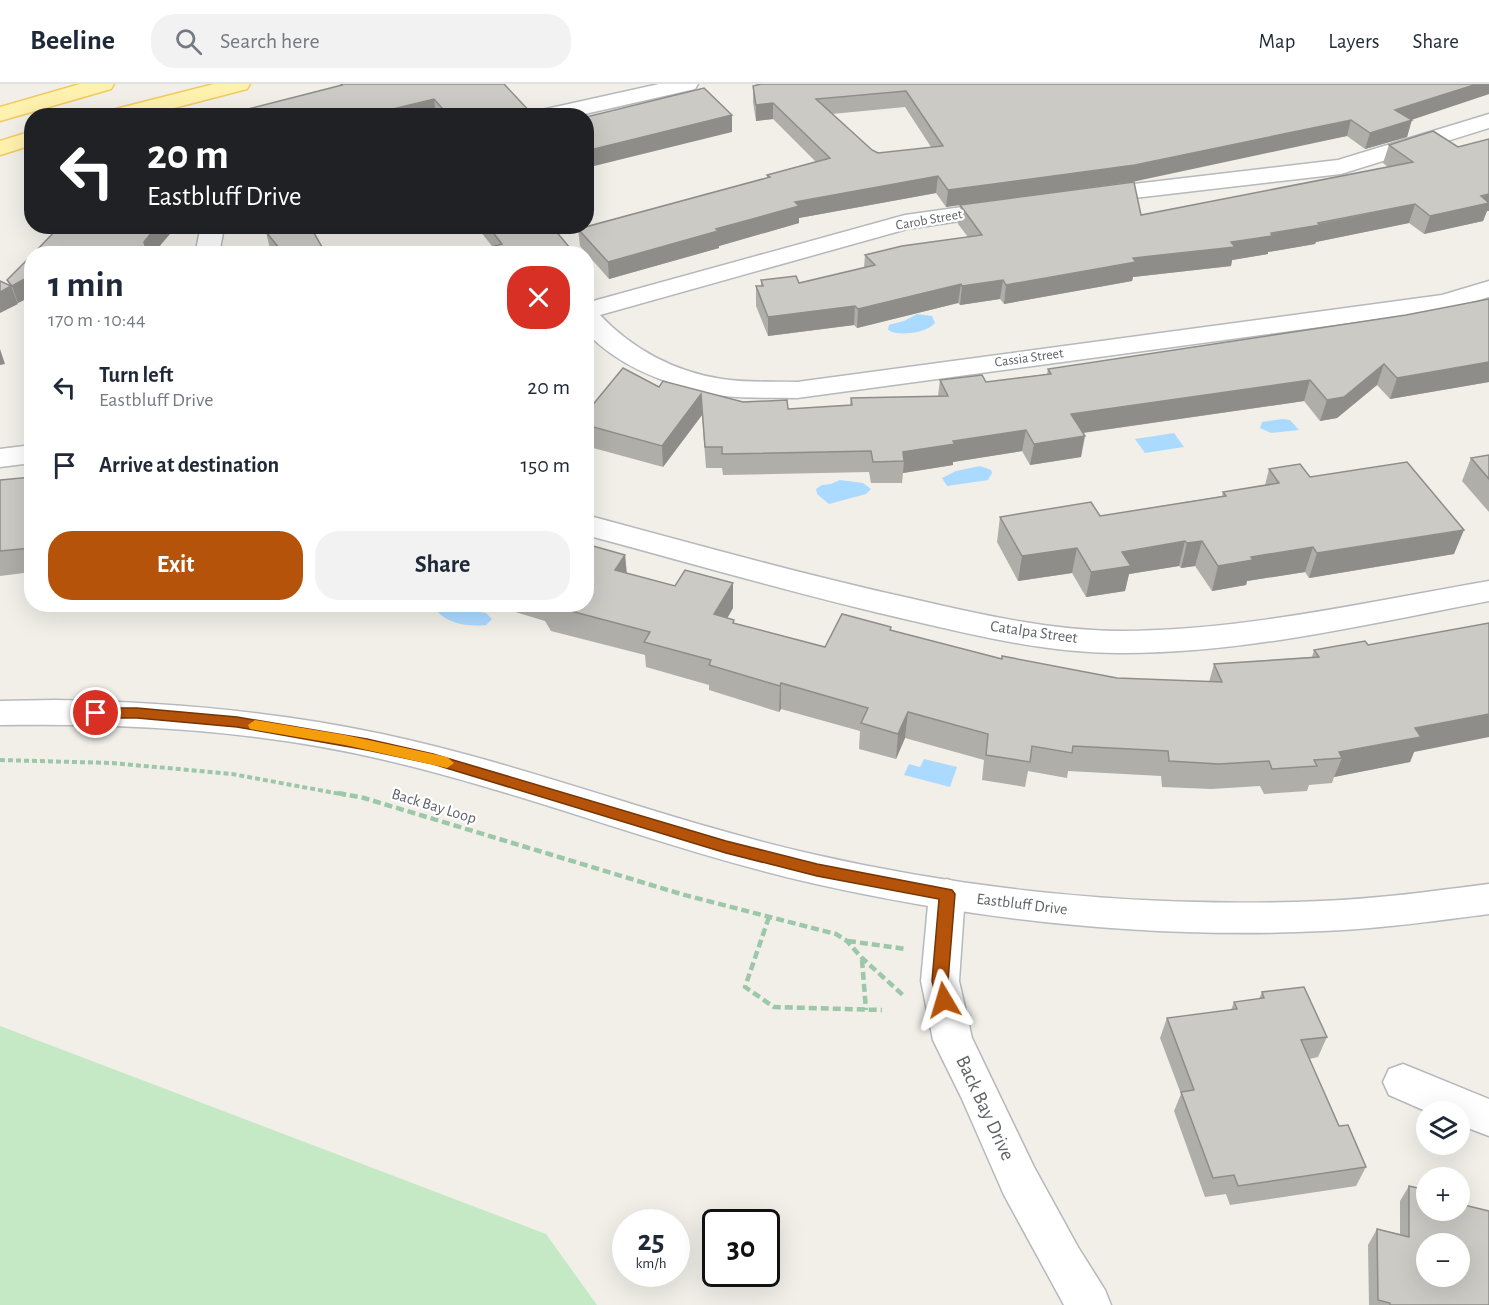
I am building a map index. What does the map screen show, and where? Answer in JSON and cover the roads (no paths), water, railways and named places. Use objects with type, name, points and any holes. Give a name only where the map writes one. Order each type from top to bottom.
[{"type":"main road","points":[[0,114],[103,84]]},
{"type":"main road","points":[[147,108],[239,84]]},
{"type":"main road","points":[[0,148],[24,140]]},
{"type":"street","points":[[580,108],[687,84]]},
{"type":"street","points":[[1066,200],[1341,167],[1489,121]]},
{"type":"street","name":"Carob Street","points":[[594,311],[905,222],[1032,204]]},
{"type":"street","name":"Cassia Street","points":[[594,323],[606,337],[649,366],[720,387],[797,390],[1444,302],[1489,289]]},
{"type":"street","points":[[0,458],[24,455]]},
{"type":"street","name":"Catalpa Street","points":[[594,527],[868,600],[1035,636],[1096,641],[1155,642],[1246,633],[1489,591]]},
{"type":"street","name":"Eastbluff Drive","points":[[0,713],[137,713],[237,722],[345,740],[433,759],[737,850],[817,870],[947,894],[1079,911],[1221,917],[1303,917],[1418,909],[1489,899]]},
{"type":"street","name":"Back Bay Drive","points":[[947,894],[940,981],[953,1040],[980,1092],[1019,1181],[1062,1262],[1089,1305]]},
{"type":"street","points":[[1403,1082],[1489,1118]]},
{"type":"water","points":[[917,314],[932,316],[935,323],[926,329],[912,333],[888,330],[889,325]]},
{"type":"water","points":[[1290,420],[1299,430],[1271,433],[1260,428],[1262,422]]},
{"type":"water","points":[[1174,433],[1184,447],[1145,453],[1135,439]]},
{"type":"water","points":[[980,466],[991,470],[992,473],[988,480],[947,486],[942,478],[956,471]]},
{"type":"water","points":[[840,480],[863,483],[871,489],[866,494],[829,504],[817,494],[816,489],[822,485]]},
{"type":"water","points":[[438,612],[479,612],[486,613],[492,619],[486,625],[466,625],[453,622]]},
{"type":"water","points":[[924,759],[957,767],[950,787],[904,775],[909,764],[920,767]]}]
